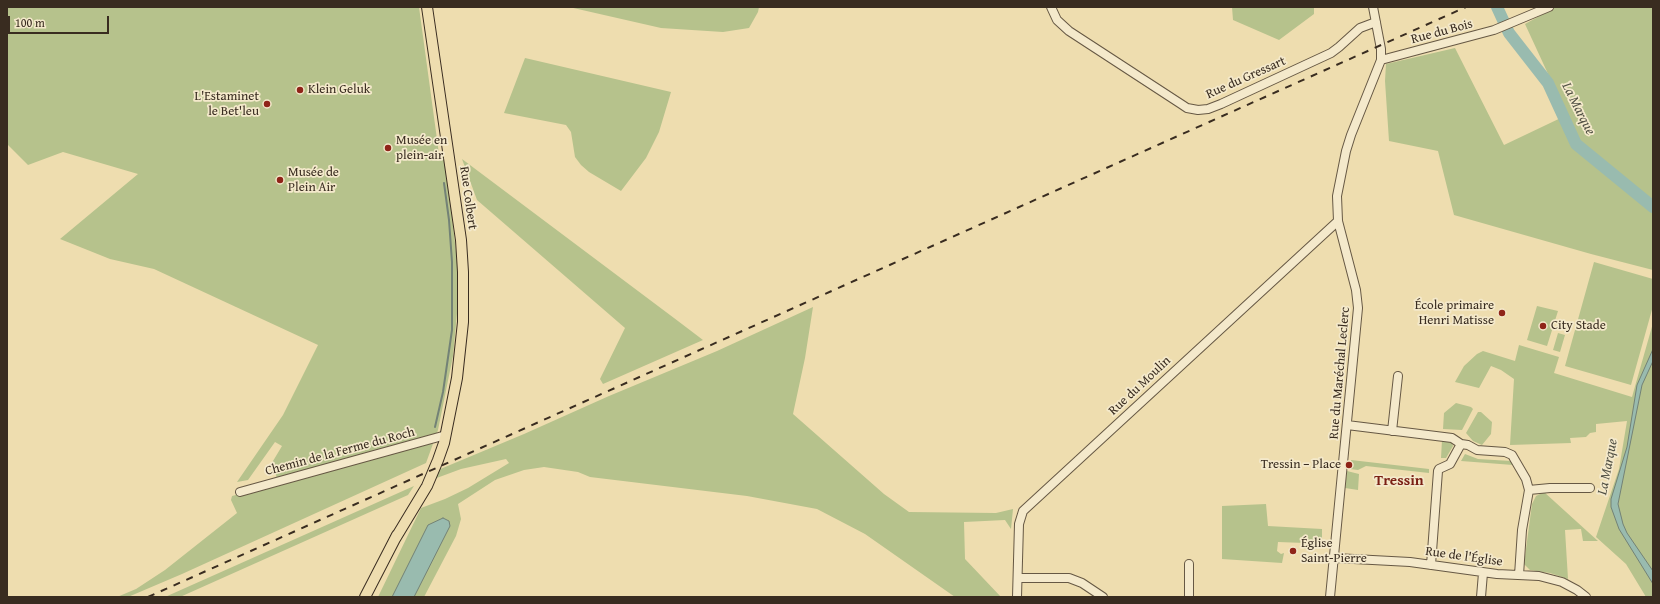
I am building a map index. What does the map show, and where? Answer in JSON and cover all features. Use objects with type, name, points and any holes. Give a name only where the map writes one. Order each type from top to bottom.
[{"type":"main road","name":"Rue Colbert","points":[[365,597],[395,539],[443,436],[454,394],[459,361],[463,322],[463,261],[427,7]]},
{"type":"street","name":"Rue du Gressart","points":[[1051,7],[1057,20],[1069,31],[1187,108],[1198,110],[1208,109],[1221,104],[1331,53],[1360,28],[1376,22]]},
{"type":"street","points":[[1373,7],[1381,49],[1381,60]]},
{"type":"street","name":"Rue du Bois","points":[[1381,60],[1498,28],[1549,7]]},
{"type":"street","name":"Rue du Maréchal Leclerc","points":[[1330,597],[1358,318],[1358,301],[1338,221],[1337,190],[1346,151],[1356,118],[1381,60]]},
{"type":"street","name":"Rue du Moulin","points":[[1017,597],[1019,520],[1023,511],[1338,221]]},
{"type":"street","points":[[1392,431],[1398,376]]},
{"type":"street","points":[[1347,425],[1452,438],[1461,444],[1468,445],[1482,451],[1505,452],[1512,455],[1526,479],[1529,490],[1522,530],[1519,575]]},
{"type":"street","name":"Chemin de la Ferme du Roch","points":[[240,492],[443,436]]},
{"type":"street","points":[[1430,564],[1438,471],[1439,469],[1450,464],[1461,444]]},
{"type":"street","points":[[1529,490],[1543,488],[1590,488]]},
{"type":"street","name":"Rue de l'Église","points":[[1334,562],[1365,559],[1430,564],[1483,573],[1539,576],[1556,580],[1572,587],[1586,597]]},
{"type":"street","points":[[1189,564],[1189,597]]},
{"type":"street","points":[[1481,597],[1483,573]]},
{"type":"street","points":[[1018,578],[1069,578],[1082,582],[1102,597]]},
{"type":"green space","points":[[7,7],[419,7],[439,154],[444,158],[452,216],[457,261],[458,303],[453,356],[438,430],[426,463],[182,574],[128,597],[117,597],[136,589],[165,570],[237,513],[231,500],[232,496],[278,484],[273,461],[282,446],[275,442],[248,480],[237,482],[283,415],[318,345],[154,269],[110,259],[60,239],[138,174],[63,152],[28,165],[7,144]]},
{"type":"green space","points":[[569,7],[759,7],[758,12],[749,28],[723,32],[661,28]]},
{"type":"green space","points":[[1232,7],[1314,7],[1314,14],[1279,40],[1233,20]]},
{"type":"green space","points":[[1556,7],[1653,7],[1653,270],[1454,215],[1438,151],[1389,141],[1385,81],[1386,64],[1455,48],[1504,145],[1567,115],[1525,24]]},
{"type":"green space","points":[[525,58],[671,92],[659,132],[646,158],[621,191],[589,172],[581,165],[575,157],[571,132],[566,125],[504,113]]},
{"type":"green space","points":[[462,159],[703,340],[603,384],[600,379],[625,328],[477,200]]},
{"type":"green space","points":[[1594,262],[1653,279],[1653,306],[1631,385],[1565,366]]},
{"type":"green space","name":"City Stade","points":[[1537,306],[1558,311],[1547,346],[1527,340]]},
{"type":"green space","points":[[813,307],[805,358],[793,414],[884,494],[909,512],[996,513],[1013,509],[1011,529],[1005,520],[964,522],[965,559],[1001,597],[955,597],[865,534],[817,509],[747,496],[590,477],[578,472],[544,467],[524,470],[495,480],[458,504],[461,519],[456,536],[424,597],[378,597],[421,508],[468,488],[509,463],[506,459],[461,469],[434,479],[438,470],[717,351]]},
{"type":"green space","points":[[1653,323],[1653,597],[1646,597],[1626,564],[1596,537],[1619,469],[1627,421],[1596,424],[1596,432],[1590,433],[1586,437],[1570,438],[1571,443],[1510,445],[1514,379],[1501,370],[1491,366],[1479,388],[1455,382],[1464,366],[1477,354],[1483,351],[1515,361],[1519,345],[1559,357],[1554,373],[1632,397]]},
{"type":"green space","points":[[1558,333],[1565,335],[1560,352],[1553,350]]},
{"type":"green space","points":[[1456,403],[1471,407],[1473,409],[1462,430],[1443,429],[1444,413]]},
{"type":"green space","points":[[1478,412],[1481,412],[1492,422],[1491,434],[1482,445],[1473,441],[1466,433]]},
{"type":"green space","points":[[1442,440],[1451,441],[1453,446],[1446,458],[1441,458]]},
{"type":"green space","points":[[1465,454],[1478,459],[1511,461],[1513,465],[1461,461]]},
{"type":"green space","points":[[1351,460],[1429,469],[1429,473],[1366,466],[1358,470],[1350,469]]},
{"type":"green space","points":[[1347,471],[1359,474],[1358,490],[1345,488]]},
{"type":"green space","points":[[414,486],[408,495],[180,597],[165,597]]},
{"type":"green space","points":[[1544,492],[1598,541],[1583,541],[1581,529],[1565,530],[1568,579],[1550,573],[1530,570],[1524,564],[1532,504],[1536,496]]},
{"type":"green space","points":[[1266,504],[1268,526],[1322,529],[1322,546],[1310,545],[1308,549],[1304,549],[1305,543],[1278,542],[1277,551],[1281,554],[1284,553],[1282,563],[1222,559],[1222,506]]},
{"type":"water","name":"La Marque","points":[[1653,349],[1653,361],[1642,385],[1618,504],[1627,533],[1653,571],[1653,584],[1619,529],[1611,507],[1611,499],[1627,447],[1637,385]]},
{"type":"water","points":[[443,518],[449,521],[450,526],[414,597],[392,597],[428,525]]},
{"type":"waterway","name":"La Marque","points":[[1497,7],[1509,33],[1548,83],[1576,144],[1653,207]]},
{"type":"waterway","points":[[435,427],[443,392],[452,330],[452,262],[449,220],[444,183]]},
{"type":"railway","points":[[148,597],[1466,7]]},
{"type":"place","name":"Klein Geluk","points":[[300,90]]},
{"type":"place","name":"L'Estaminet le Bet'leu","points":[[267,104]]},
{"type":"place","name":"Musée en plein-air","points":[[388,148]]},
{"type":"place","name":"Musée de Plein Air","points":[[280,180]]},
{"type":"place","name":"École primaire Henri Matisse","points":[[1502,313]]},
{"type":"place","name":"City Stade","points":[[1543,326]]},
{"type":"place","name":"Tressin – Place","points":[[1349,465]]},
{"type":"place","name":"Église Saint-Pierre","points":[[1293,551]]},
{"type":"district","name":"Tressin","points":[[1399,481]]}]
